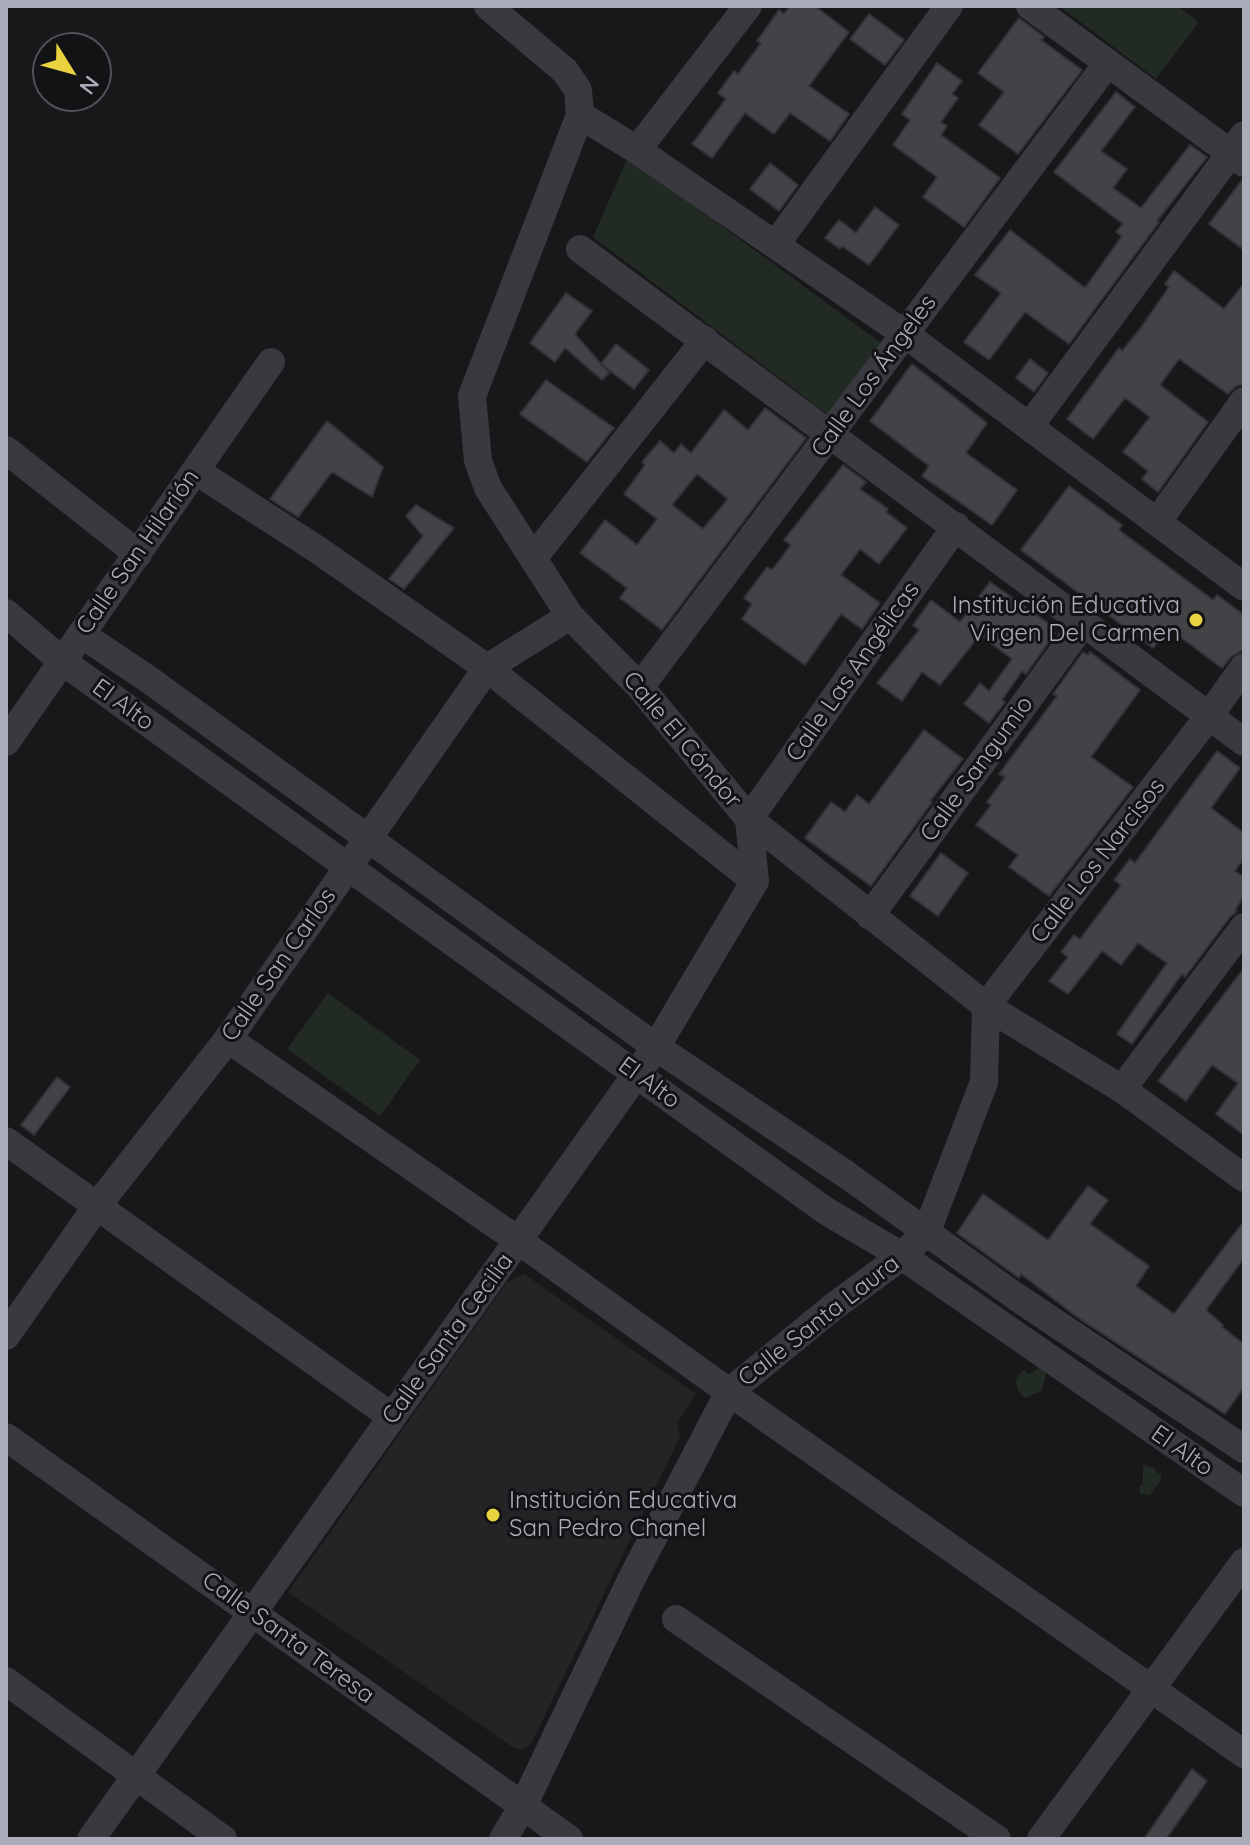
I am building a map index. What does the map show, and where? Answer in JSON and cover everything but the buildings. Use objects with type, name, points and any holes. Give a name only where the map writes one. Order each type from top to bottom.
[{"type":"street","points":[[488,6],[565,71],[578,90],[580,115],[637,150],[905,334],[1244,587]]},
{"type":"street","points":[[637,150],[748,6]]},
{"type":"street","points":[[776,244],[949,6]]},
{"type":"street","points":[[1029,427],[1240,151],[1107,64],[1030,6]]},
{"type":"street","name":"Calle Los Ángeles","points":[[640,687],[1107,64]]},
{"type":"street","name":"Calle El Cóndor","points":[[580,115],[472,396],[478,461],[488,488],[570,616],[640,687],[749,819],[986,1006],[1122,1089],[1244,1178]]},
{"type":"street","points":[[580,249],[1244,742]]},
{"type":"street","points":[[534,557],[705,340]]},
{"type":"street","name":"Calle San Hilarión","points":[[6,742],[271,362]]},
{"type":"street","points":[[1157,522],[1244,401]]},
{"type":"street","points":[[6,450],[138,554]]},
{"type":"street","points":[[196,471],[318,550],[487,668],[755,881]]},
{"type":"street","name":"Calle Las Angélicas","points":[[749,819],[956,526]]},
{"type":"street","name":"El Alto","points":[[6,613],[62,661],[826,1211],[902,1256],[1244,1493]]},
{"type":"street","name":"Calle San Carlos","points":[[6,1336],[97,1206],[228,1039],[487,668],[570,616]]},
{"type":"street","name":"Calle Sangumio","points":[[870,916],[1085,621]]},
{"type":"street","name":"El Alto","points":[[81,634],[656,1047],[927,1231],[1015,1296],[1244,1449]]},
{"type":"street","name":"Calle Los Narcisos","points":[[986,1006],[1244,667]]},
{"type":"street","points":[[749,819],[755,881]]},
{"type":"street","name":"Calle Santa Cecilia","points":[[91,1839],[656,1047],[755,881]]},
{"type":"street","points":[[1122,1089],[1244,927]]},
{"type":"street","name":"Calle Santa Laura","points":[[503,1839],[523,1806],[632,1578],[729,1392],[833,1307],[902,1256],[927,1231],[984,1082],[986,1006]]},
{"type":"street","points":[[228,1039],[1244,1754]]},
{"type":"street","points":[[6,1141],[392,1417]]},
{"type":"street","name":"Calle Santa Teresa","points":[[6,1437],[569,1839]]},
{"type":"street","points":[[1041,1839],[1244,1562]]},
{"type":"street","points":[[676,1619],[997,1839]]},
{"type":"street","points":[[6,1681],[223,1839]]},
{"type":"shaded area","points":[[1059,6],[1178,6],[1199,22],[1156,79]]},
{"type":"shaded area","points":[[628,157],[881,343],[831,417],[593,237]]},
{"type":"shaded area","points":[[328,993],[420,1060],[380,1116],[287,1049]]},
{"type":"shaded area","name":"Institución Educativa San Pedro Chanel","points":[[524,1274],[696,1394],[677,1423],[680,1437],[531,1744],[523,1750],[514,1748],[288,1592],[507,1282]]},
{"type":"shaded area","points":[[1042,1366],[1047,1372],[1041,1391],[1025,1398],[1018,1391],[1015,1380],[1023,1370],[1029,1374]]},
{"type":"shaded area","points":[[1143,1465],[1155,1468],[1161,1474],[1161,1480],[1150,1495],[1140,1494]]},
{"type":"place","name":"Institución Educativa Virgen Del Carmen","points":[[1196,620]]},
{"type":"place","name":"Institución Educativa San Pedro Chanel","points":[[493,1515]]}]
